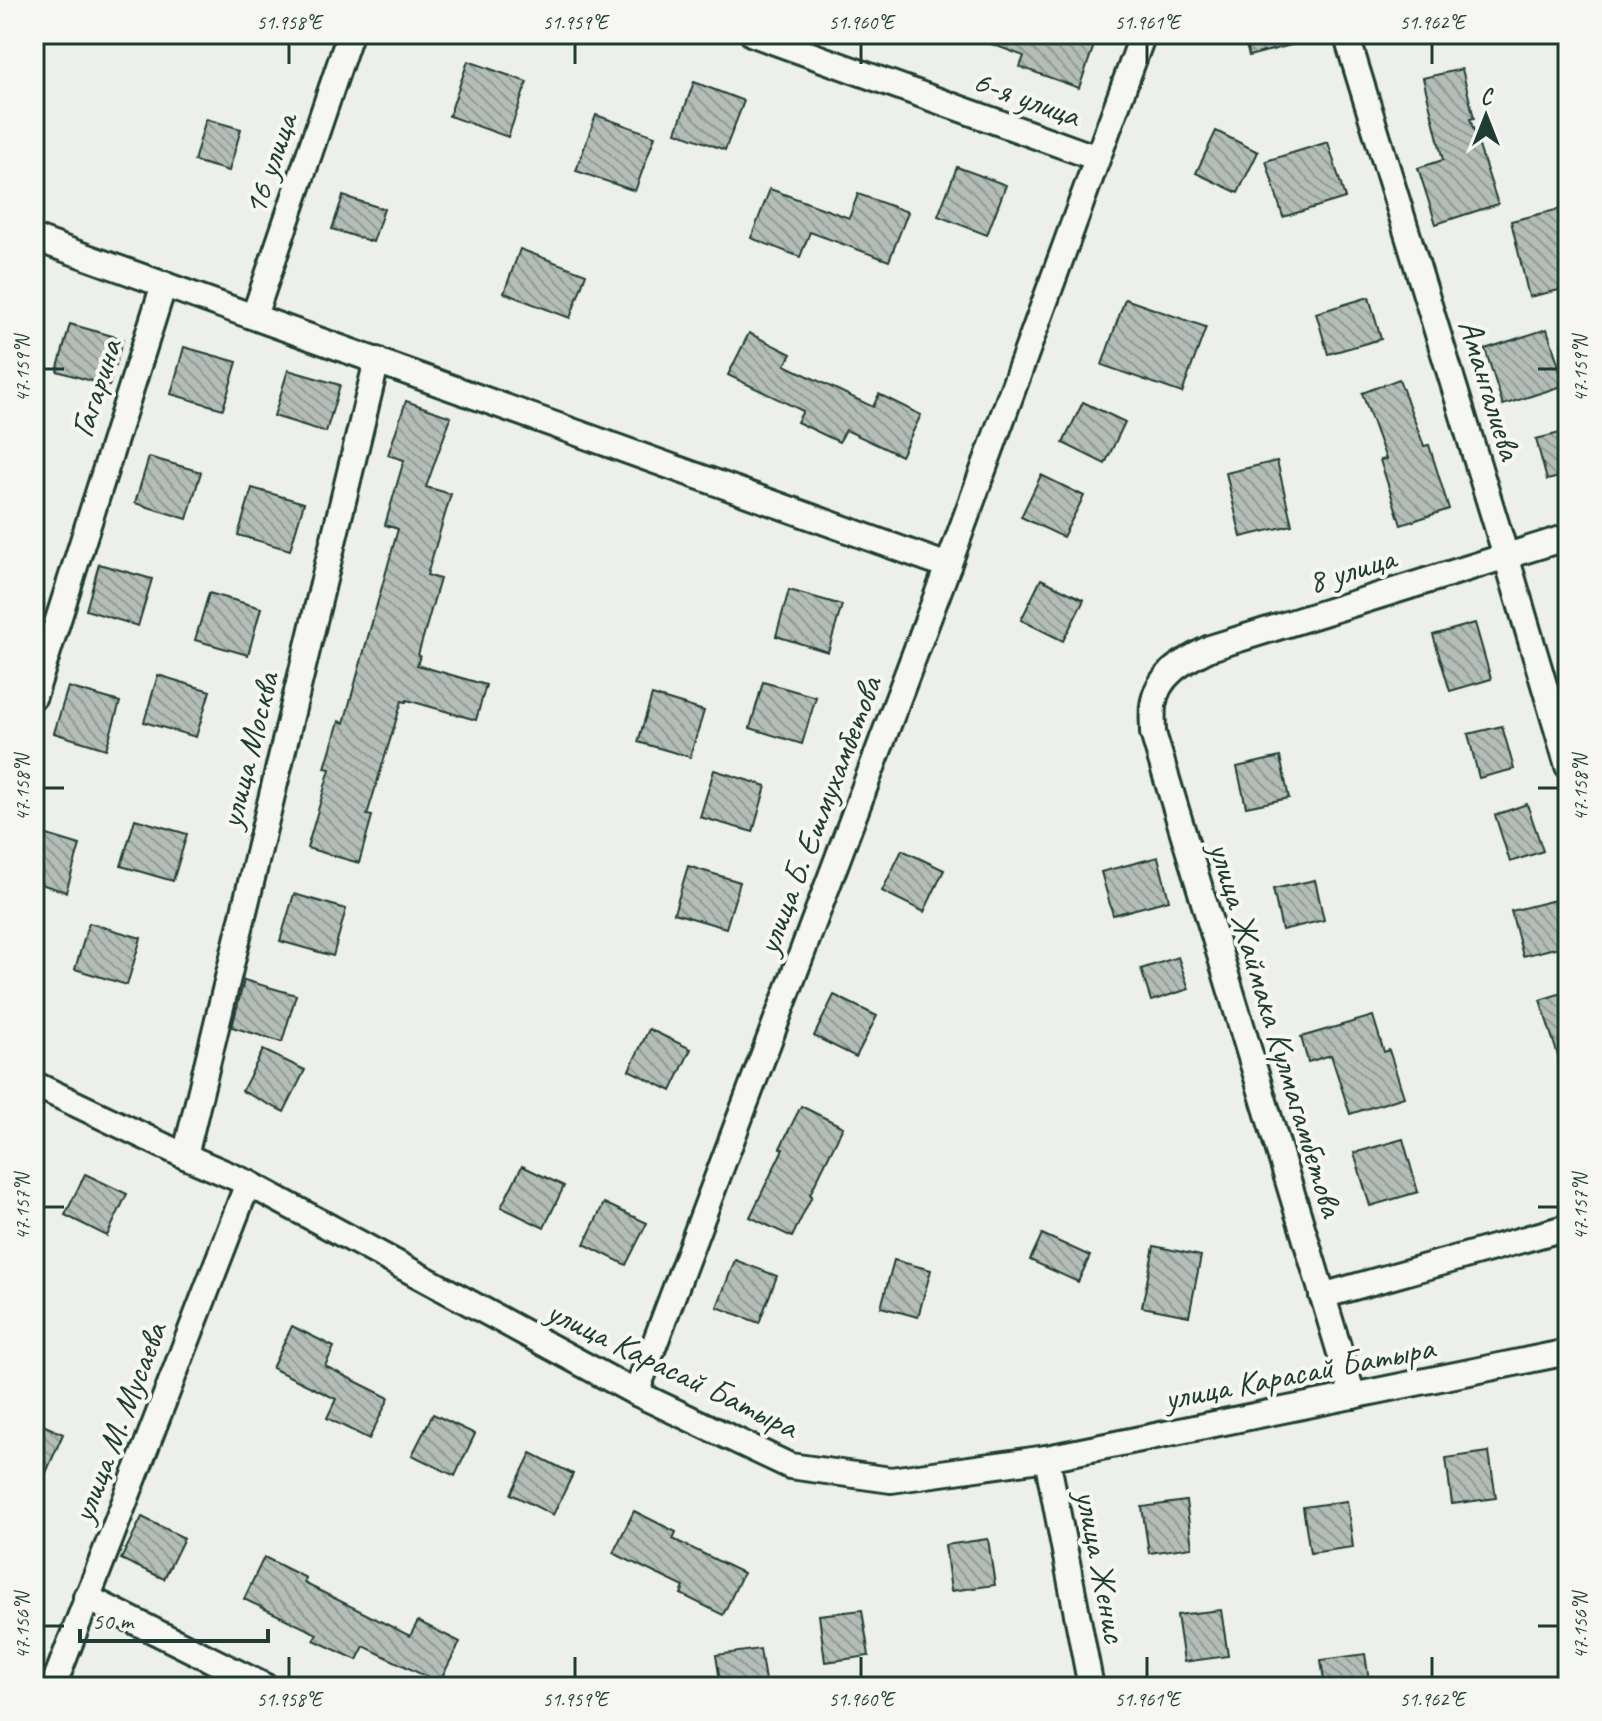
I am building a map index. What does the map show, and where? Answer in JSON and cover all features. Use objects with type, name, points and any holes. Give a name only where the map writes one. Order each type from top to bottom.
[{"type":"street","name":"16 улица","points":[[254,316],[350,34]]},
{"type":"street","name":"6-я улица","points":[[753,34],[1097,158]]},
{"type":"street","name":"улица Б. Ешмухамбетова","points":[[636,1393],[948,566],[1143,34]]},
{"type":"street","name":"Амангалиева","points":[[1346,34],[1568,766]]},
{"type":"street","points":[[34,238],[948,566]]},
{"type":"street","name":"Гагарина","points":[[34,696],[164,284]]},
{"type":"street","name":"улица Москва","points":[[185,1156],[377,360]]},
{"type":"street","name":"8 улица","points":[[1162,681],[1180,663],[1210,648],[1568,537]]},
{"type":"street","name":"улица Жаймака Кулмагамбетова","points":[[1162,681],[1153,704],[1153,733],[1353,1396]]},
{"type":"street","name":"улица Карасай Батыра","points":[[34,1084],[248,1183],[636,1393],[790,1466],[891,1480],[1047,1458],[1568,1352]]},
{"type":"street","name":"улица М. Мусаева","points":[[53,1687],[248,1183]]},
{"type":"street","points":[[1322,1296],[1568,1227]]},
{"type":"street","name":"улица Женис","points":[[1047,1458],[1091,1687]]},
{"type":"street","points":[[86,1597],[266,1687]]},
{"type":"building","points":[[970,34],[1098,34],[1079,88],[1020,67],[1024,56]]},
{"type":"building","points":[[1243,34],[1305,34],[1306,41],[1249,56]]},
{"type":"building","points":[[468,61],[527,82],[508,137],[449,116]]},
{"type":"building","points":[[1462,69],[1474,118],[1470,119],[1498,204],[1436,224],[1418,168],[1443,160],[1423,78]]},
{"type":"building","points":[[694,82],[744,101],[725,150],[676,132]]},
{"type":"building","points":[[596,115],[655,136],[635,191],[576,171]]},
{"type":"building","points":[[206,119],[241,129],[229,171],[194,161]]},
{"type":"building","points":[[1216,131],[1258,152],[1238,193],[1196,173]]},
{"type":"building","points":[[1328,142],[1345,198],[1283,217],[1266,161]]},
{"type":"building","points":[[957,167],[1006,185],[987,235],[938,216]]},
{"type":"building","points":[[770,189],[849,218],[858,194],[908,212],[889,261],[810,232],[800,257],[751,238]]},
{"type":"building","points":[[343,196],[384,209],[373,242],[332,229]]},
{"type":"building","points":[[1568,207],[1568,288],[1529,297],[1511,221]]},
{"type":"building","points":[[520,249],[586,274],[570,318],[504,293]]},
{"type":"building","points":[[1369,297],[1381,339],[1328,354],[1316,313]]},
{"type":"building","points":[[1125,299],[1206,327],[1182,393],[1102,365]]},
{"type":"building","points":[[70,324],[123,339],[109,386],[57,371]]},
{"type":"building","points":[[1547,329],[1565,385],[1503,405],[1485,349]]},
{"type":"building","points":[[749,333],[791,354],[785,365],[873,407],[879,394],[921,415],[901,456],[846,430],[839,442],[797,422],[803,411],[728,375]]},
{"type":"building","points":[[184,347],[237,362],[223,409],[171,394]]},
{"type":"building","points":[[288,370],[340,385],[326,432],[274,416]]},
{"type":"building","points":[[1399,379],[1424,446],[1429,445],[1449,509],[1401,525],[1380,460],[1386,459],[1362,393]]},
{"type":"building","points":[[406,401],[451,417],[426,487],[451,494],[427,575],[440,579],[417,665],[486,685],[476,720],[402,701],[367,815],[372,816],[359,863],[307,848],[330,769],[325,768],[339,721],[344,723],[398,529],[385,525],[404,460],[388,455]]},
{"type":"building","points":[[1083,402],[1125,422],[1105,464],[1063,443]]},
{"type":"building","points":[[1568,431],[1568,475],[1547,480],[1536,439]]},
{"type":"building","points":[[149,457],[201,472],[187,519],[135,503]]},
{"type":"building","points":[[1277,461],[1292,525],[1241,537],[1226,473]]},
{"type":"building","points":[[1041,475],[1084,496],[1063,537],[1021,517]]},
{"type":"building","points":[[252,488],[304,503],[290,550],[238,535]]},
{"type":"building","points":[[99,564],[152,579],[138,626],[86,610]]},
{"type":"building","points":[[1041,579],[1084,600],[1063,641],[1021,620]]},
{"type":"building","points":[[789,590],[842,605],[828,652],[776,636]]},
{"type":"building","points":[[209,593],[261,608],[248,655],[195,640]]},
{"type":"building","points":[[1475,623],[1491,679],[1450,691],[1433,635]]},
{"type":"building","points":[[158,675],[210,691],[196,737],[144,722]]},
{"type":"building","points":[[763,682],[816,697],[802,744],[750,728]]},
{"type":"building","points":[[68,687],[120,702],[106,749],[54,733]]},
{"type":"building","points":[[652,695],[704,711],[690,757],[638,742]]},
{"type":"building","points":[[1502,726],[1514,769],[1479,778],[1468,734]]},
{"type":"building","points":[[1280,757],[1289,798],[1246,807],[1237,767]]},
{"type":"building","points":[[714,770],[766,786],[753,832],[700,817]]},
{"type":"building","points":[[1527,804],[1543,851],[1510,862],[1495,815]]},
{"type":"building","points":[[135,819],[187,834],[173,881],[121,866]]},
{"type":"building","points":[[34,831],[80,845],[66,892],[34,882]]},
{"type":"building","points":[[902,850],[944,870],[924,912],[882,891]]},
{"type":"building","points":[[1158,857],[1169,900],[1113,915],[1101,872]]},
{"type":"building","points":[[688,866],[740,882],[726,928],[674,913]]},
{"type":"building","points":[[1315,880],[1324,920],[1282,930],[1273,889]]},
{"type":"building","points":[[294,894],[346,909],[333,956],[280,941]]},
{"type":"building","points":[[1555,900],[1567,945],[1523,956],[1511,911]]},
{"type":"building","points":[[89,923],[141,938],[127,985],[75,969]]},
{"type":"building","points":[[1178,957],[1189,989],[1151,1001],[1141,969]]},
{"type":"building","points":[[244,980],[296,995],[282,1042],[232,1027]]},
{"type":"building","points":[[1568,991],[1568,1073],[1564,1074],[1540,1000]]},
{"type":"building","points":[[834,995],[877,1016],[856,1057],[814,1036]]},
{"type":"building","points":[[1373,1016],[1384,1052],[1389,1050],[1404,1097],[1350,1114],[1331,1055],[1308,1062],[1301,1037]]},
{"type":"building","points":[[649,1029],[691,1049],[671,1091],[629,1070]]},
{"type":"building","points":[[263,1050],[305,1070],[284,1112],[242,1091]]},
{"type":"building","points":[[801,1106],[843,1127],[792,1237],[750,1217]]},
{"type":"building","points":[[1403,1139],[1418,1192],[1370,1206],[1354,1153]]},
{"type":"building","points":[[522,1166],[564,1186],[544,1228],[501,1207]]},
{"type":"building","points":[[85,1174],[127,1194],[107,1236],[65,1215]]},
{"type":"building","points":[[604,1203],[647,1223],[626,1265],[584,1244]]},
{"type":"building","points":[[1042,1234],[1090,1256],[1078,1282],[1030,1260]]},
{"type":"building","points":[[1154,1246],[1201,1256],[1189,1316],[1142,1307]]},
{"type":"building","points":[[735,1260],[777,1276],[759,1323],[717,1307]]},
{"type":"building","points":[[894,1260],[931,1270],[918,1317],[881,1307]]},
{"type":"building","points":[[292,1326],[334,1347],[325,1366],[389,1398],[369,1439],[327,1418],[336,1399],[272,1368]]},
{"type":"building","points":[[433,1414],[475,1434],[455,1476],[412,1455]]},
{"type":"building","points":[[34,1421],[63,1434],[34,1500]]},
{"type":"building","points":[[1489,1452],[1496,1498],[1452,1504],[1446,1458]]},
{"type":"building","points":[[531,1453],[573,1474],[553,1515],[511,1494]]},
{"type":"building","points":[[1186,1501],[1192,1547],[1149,1553],[1142,1507]]},
{"type":"building","points":[[1347,1501],[1353,1547],[1310,1553],[1303,1507]]},
{"type":"building","points":[[634,1511],[676,1532],[673,1539],[743,1573],[723,1615],[681,1594],[684,1587],[613,1553]]},
{"type":"building","points":[[142,1517],[184,1538],[164,1579],[121,1559]]},
{"type":"building","points":[[988,1539],[995,1585],[951,1591],[945,1545]]},
{"type":"building","points":[[264,1557],[306,1578],[304,1583],[410,1636],[418,1621],[460,1642],[439,1683],[364,1646],[357,1660],[314,1640],[317,1634],[244,1599]]},
{"type":"building","points":[[862,1610],[869,1656],[825,1662],[819,1615]]},
{"type":"building","points":[[1221,1610],[1228,1656],[1184,1662],[1177,1615]]},
{"type":"building","points":[[760,1649],[766,1687],[721,1687],[716,1655]]},
{"type":"building","points":[[1365,1654],[1370,1687],[1325,1687],[1321,1660]]}]
